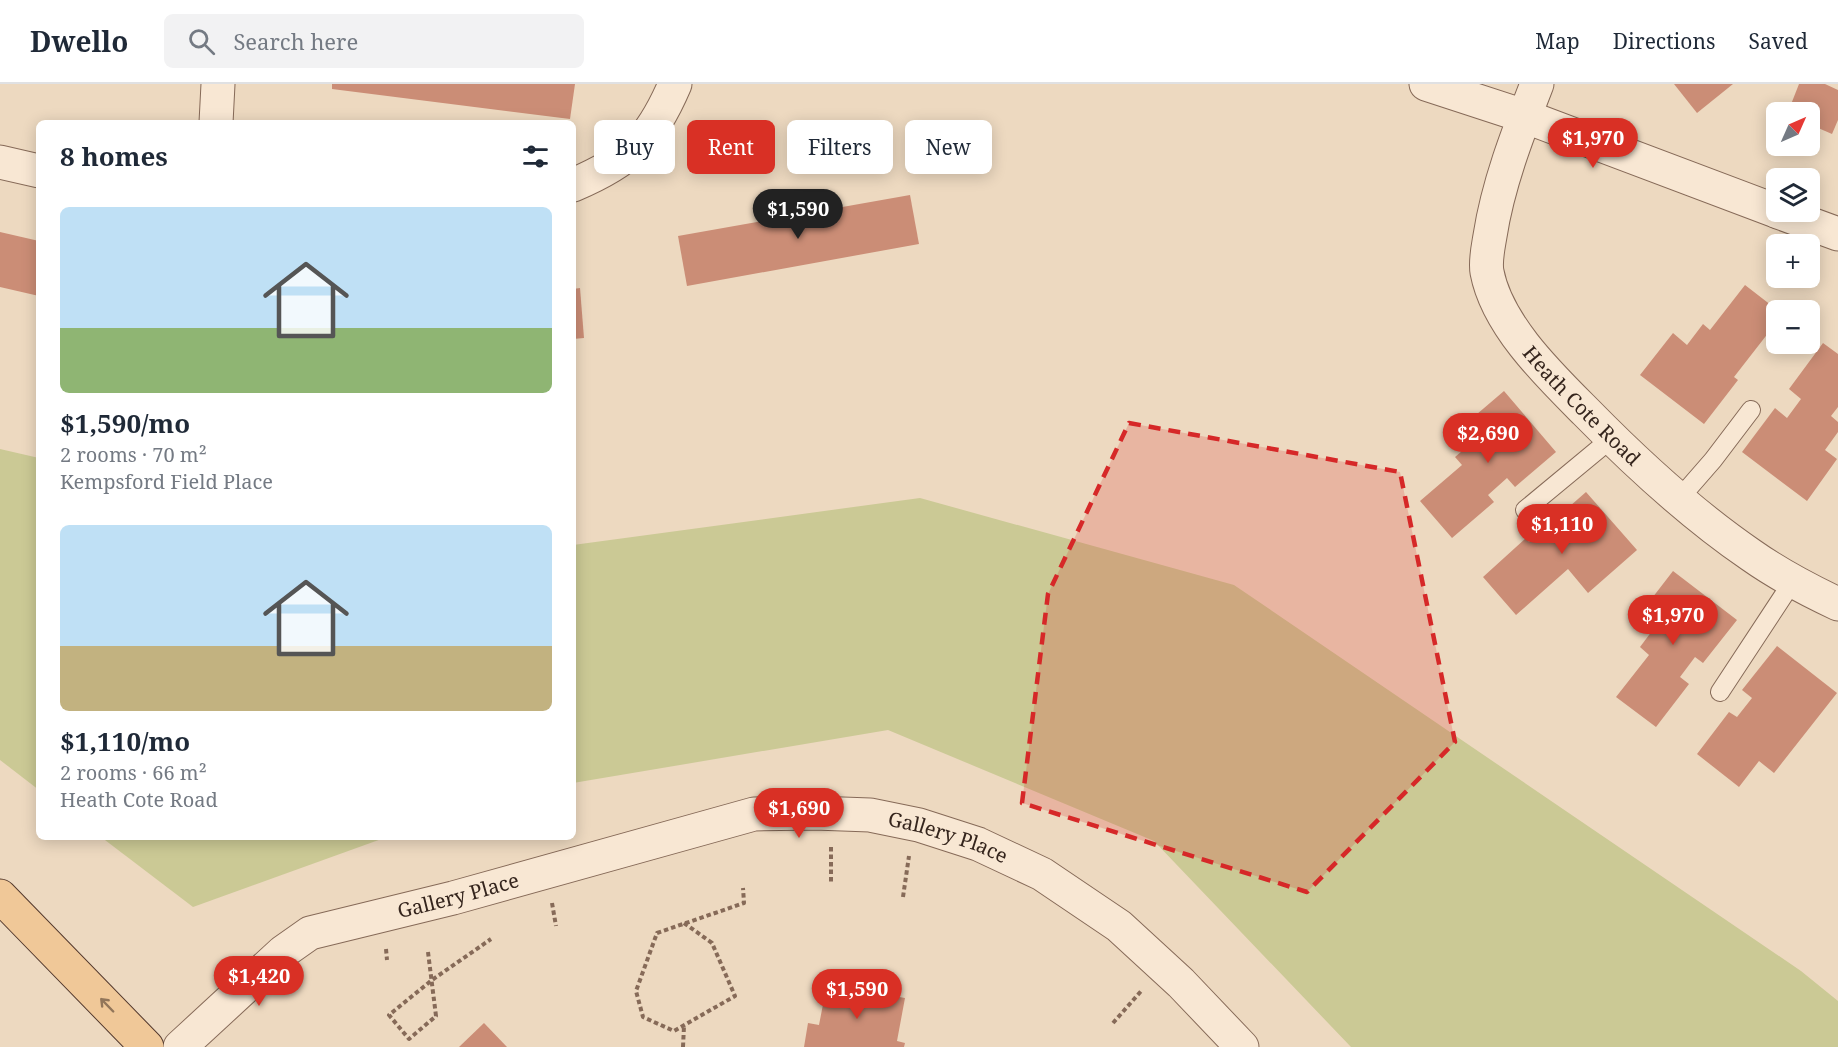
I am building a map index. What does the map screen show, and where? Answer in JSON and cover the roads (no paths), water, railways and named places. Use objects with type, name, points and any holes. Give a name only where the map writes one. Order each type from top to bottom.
[{"type":"main road","points":[[0,897],[136,1044]]},
{"type":"street","points":[[216,120],[218,84]]},
{"type":"street","points":[[576,184],[599,174],[626,157],[648,135],[675,84]]},
{"type":"street","points":[[1426,84],[1524,116],[1766,207]]},
{"type":"street","name":"Heath Cote Road","points":[[1537,84],[1500,188],[1491,228],[1487,270],[1493,294],[1509,324],[1565,391],[1640,466],[1750,554],[1793,581],[1838,604]]},
{"type":"street","points":[[0,162],[36,170]]},
{"type":"street","points":[[1806,222],[1838,234]]},
{"type":"street","name":"Gallery Place","points":[[180,1047],[283,952],[310,933],[453,898],[754,814],[816,813],[870,815],[914,824],[978,844],[1042,874],[1119,926],[1242,1047]]},
{"type":"lane","points":[[1679,499],[1713,460],[1751,410]]},
{"type":"lane","points":[[1525,510],[1612,438]]},
{"type":"lane","points":[[1720,692],[1793,581]]}]
